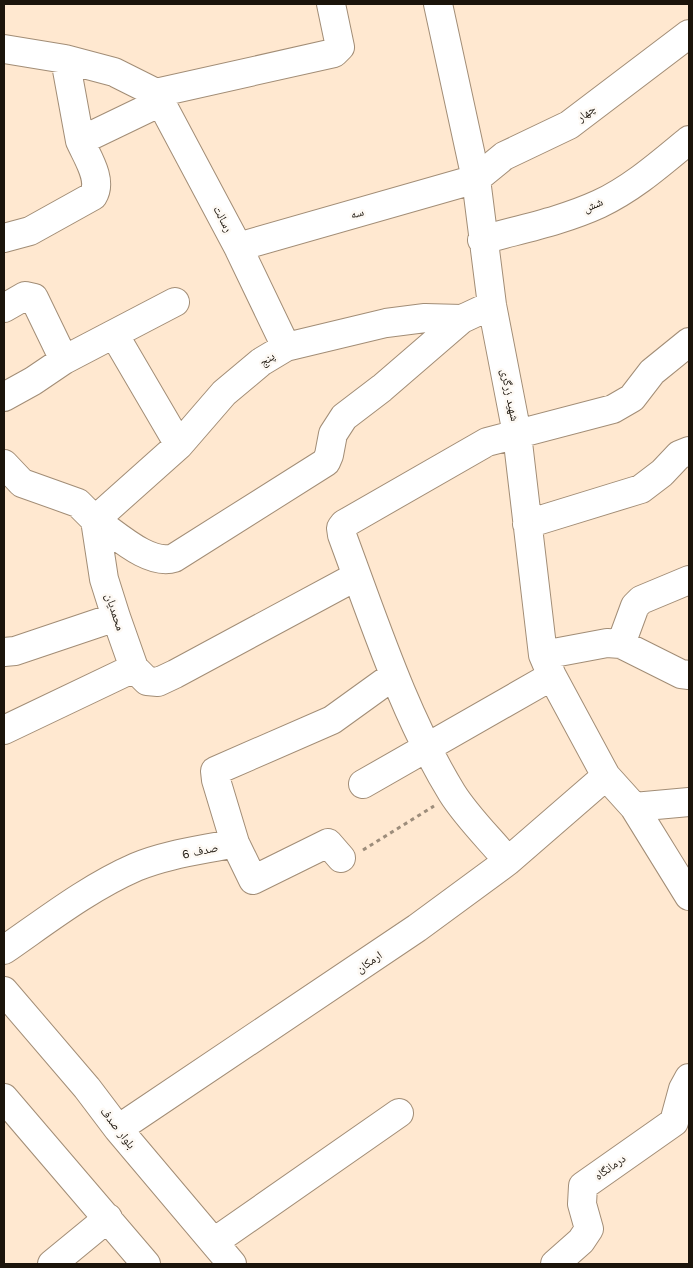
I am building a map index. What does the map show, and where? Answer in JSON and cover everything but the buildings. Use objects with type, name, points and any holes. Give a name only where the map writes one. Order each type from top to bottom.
[{"type":"street","points":[[80,141],[159,98],[334,52],[340,47],[340,41],[330,4]]},
{"type":"street","name":"شهید زرگری","points":[[438,4],[476,179],[482,240],[492,305],[517,434],[527,524],[547,665],[606,776],[634,807],[689,896]]},
{"type":"street","name":"چهار","points":[[476,179],[504,156],[570,125],[689,34]]},
{"type":"street","points":[[4,49],[65,59],[114,72],[159,98]]},
{"type":"street","points":[[4,238],[30,231],[93,196],[98,188],[97,180],[80,141],[65,59]]},
{"type":"street","name":"رسالت","points":[[159,98],[238,247],[286,346]]},
{"type":"street","name":"شش","points":[[482,240],[560,219],[599,204],[636,182],[689,140]]},
{"type":"street","name":"سه","points":[[238,247],[476,179]]},
{"type":"street","points":[[4,308],[25,296],[34,298],[64,360]]},
{"type":"street","points":[[4,397],[33,381],[64,360],[175,302]]},
{"type":"street","name":"پنج","points":[[95,520],[179,445],[224,393],[262,362],[286,346],[386,323],[425,318],[462,319],[492,305]]},
{"type":"street","points":[[4,464],[22,483],[78,503],[95,520],[146,555],[166,561],[174,558],[326,462],[330,455],[333,434],[344,417],[382,388],[462,319]]},
{"type":"street","points":[[114,334],[179,445]]},
{"type":"street","points":[[508,861],[453,794],[427,745],[393,676],[340,528],[487,442],[613,409],[632,398],[652,372],[689,342]]},
{"type":"street","points":[[527,524],[641,489],[662,473],[679,455],[689,451]]},
{"type":"street","name":"محمدیان","points":[[95,520],[104,579],[134,668]]},
{"type":"street","points":[[4,730],[134,668],[146,681],[158,682],[357,576]]},
{"type":"street","points":[[621,644],[634,606],[641,600],[689,580]]},
{"type":"street","points":[[4,652],[15,651],[116,617]]},
{"type":"street","points":[[362,784],[427,745],[547,665],[608,643],[621,644],[681,674],[689,675]]},
{"type":"street","points":[[235,843],[215,771],[332,720],[393,676]]},
{"type":"street","name":"ارمکان","points":[[118,1130],[346,977],[508,861],[606,776]]},
{"type":"street","points":[[634,807],[689,802]]},
{"type":"street","name":"صدف 6","points":[[4,950],[97,887],[137,867],[176,856],[235,843],[253,880],[324,844],[330,845],[341,858]]},
{"type":"street","name":"بلوار صدف","points":[[4,991],[87,1088],[118,1130],[232,1264]]},
{"type":"street","name":"درمانگاه","points":[[555,1264],[581,1242],[589,1229],[582,1204],[583,1186],[674,1122],[682,1089],[689,1078]]},
{"type":"street","points":[[4,1098],[146,1264]]},
{"type":"street","points":[[214,1242],[399,1113]]},
{"type":"street","points":[[52,1264],[108,1218]]},
{"type":"path","points":[[341,858],[347,860],[453,794]]}]
